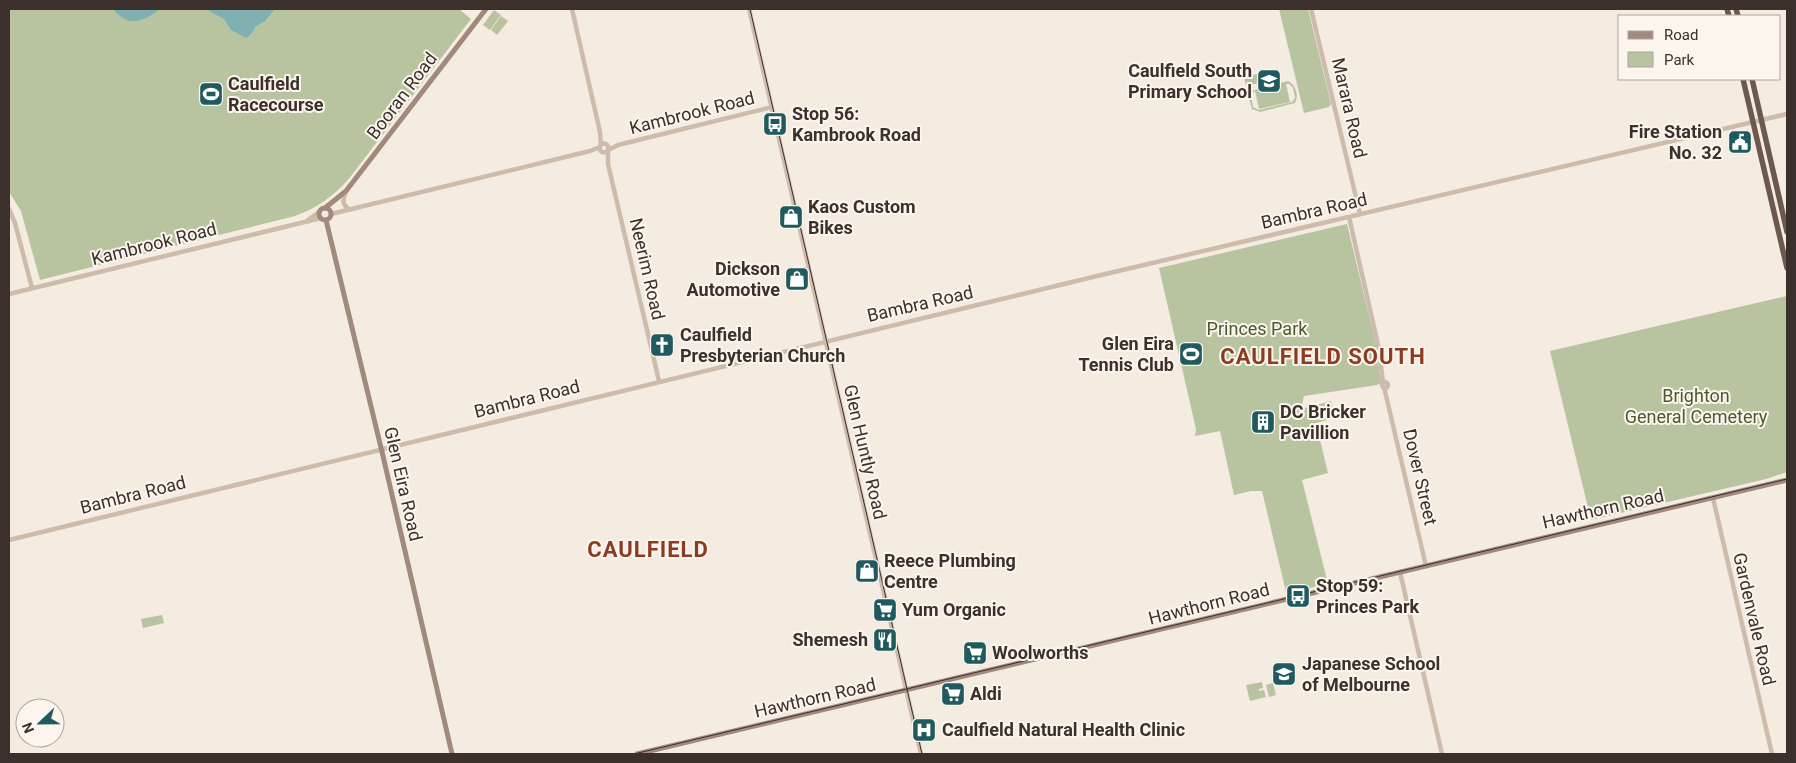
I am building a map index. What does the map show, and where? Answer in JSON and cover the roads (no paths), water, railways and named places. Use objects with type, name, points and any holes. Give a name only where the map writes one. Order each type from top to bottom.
[{"type":"highway","points":[[1742,80],[1787,268]]},
{"type":"highway","points":[[1752,80],[1787,232]]},
{"type":"highway","points":[[1761,157],[1769,156]]},
{"type":"main road","name":"Booran Road","points":[[325,208],[346,191],[486,9]]},
{"type":"main road","name":"Booran Road","points":[[331,213],[339,198]]},
{"type":"main road","points":[[325,208],[328,209],[331,213],[330,217],[323,219],[319,212],[325,208]]},
{"type":"main road","name":"Glen Eira Road","points":[[323,219],[381,448],[452,754]]},
{"type":"main road","name":"Hawthorn Road","points":[[638,754],[1787,480]]},
{"type":"street","name":"Neerim Road","points":[[572,9],[659,381]]},
{"type":"street","name":"Glen Huntly Road","points":[[749,9],[921,754]]},
{"type":"street","name":"Marara Road","points":[[1311,9],[1360,214]]},
{"type":"street","name":"Kambrook Road","points":[[331,213],[350,210],[772,107]]},
{"type":"street","name":"Bambra Road","points":[[9,540],[659,381],[1787,114]]},
{"type":"street","points":[[346,191],[343,204],[350,210]]},
{"type":"street","points":[[9,209],[15,223],[32,288]]},
{"type":"street","name":"Kambrook Road","points":[[306,220],[319,212]]},
{"type":"street","name":"Dover Street","points":[[1349,217],[1380,349],[1387,395],[1426,566]]},
{"type":"street","name":"Kambrook Road","points":[[9,294],[306,220],[323,219]]},
{"type":"street","name":"Gardenvale Road","points":[[1711,498],[1772,754]]},
{"type":"street","points":[[1400,572],[1442,754]]},
{"type":"water","points":[[113,9],[160,9],[142,20],[130,21],[124,19]]},
{"type":"water","points":[[209,9],[275,9],[246,38],[231,30],[224,19],[209,11]]},
{"type":"tram line","points":[[750,9],[922,754]]},
{"type":"tram line","points":[[634,754],[1787,479]]},
{"type":"place","name":"Caulfield South Primary School","points":[[1269,81]]},
{"type":"place","name":"Caulfield Racecourse","points":[[211,94]]},
{"type":"place","name":"Stop 56: Kambrook Road","points":[[775,124]]},
{"type":"place","name":"Fire Station No. 32","points":[[1740,142]]},
{"type":"place","name":"Kaos Custom Bikes","points":[[791,217]]},
{"type":"place","name":"Dickson Automotive","points":[[797,279]]},
{"type":"place","name":"Caulfield Presbyterian Church","points":[[662,345]]},
{"type":"place","name":"Glen Eira Tennis Club","points":[[1191,354]]},
{"type":"place","name":"DC Bricker Pavillion","points":[[1263,422]]},
{"type":"place","name":"Reece Plumbing Centre","points":[[867,571]]},
{"type":"place","name":"Stop 59: Princes Park","points":[[1298,596]]},
{"type":"place","name":"Yum Organic","points":[[885,610]]},
{"type":"place","name":"Shemesh","points":[[885,640]]},
{"type":"place","name":"Woolworths","points":[[975,653]]},
{"type":"place","name":"Japanese School of Melbourne","points":[[1284,674]]},
{"type":"place","name":"Aldi","points":[[953,694]]},
{"type":"place","name":"Caulfield Natural Health Clinic","points":[[924,730]]},
{"type":"district","name":"CAULFIELD SOUTH","points":[[1323,356]]},
{"type":"district","name":"CAULFIELD","points":[[648,549]]},
{"type":"park label","name":"Princes Park","points":[[1257,329]]},
{"type":"park label","name":"Brighton General Cemetery","points":[[1696,406]]}]
